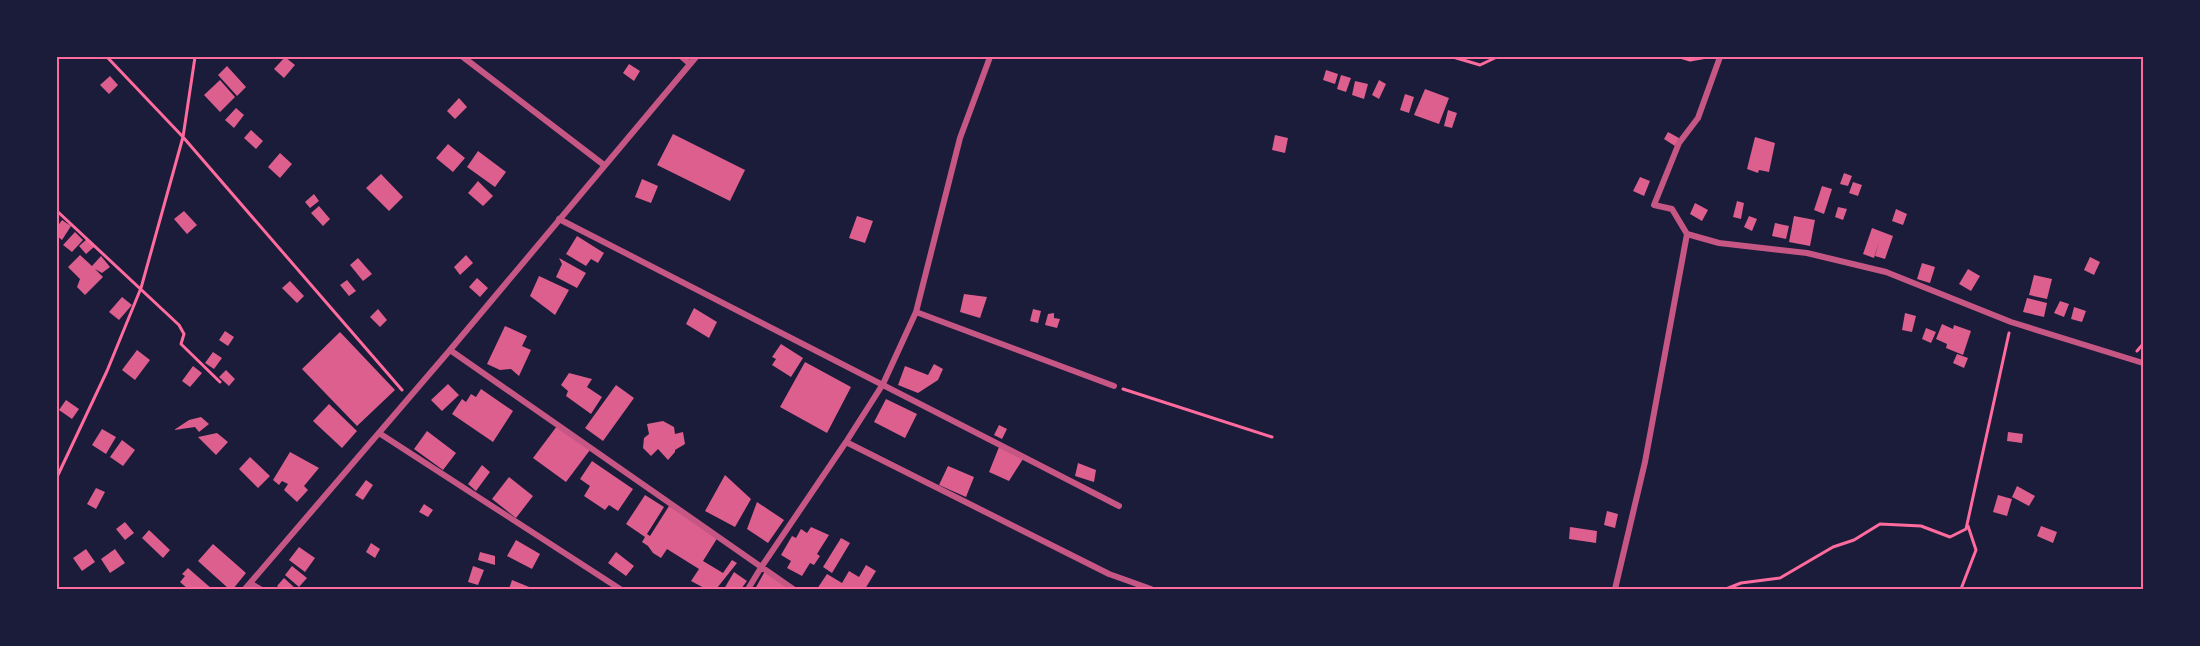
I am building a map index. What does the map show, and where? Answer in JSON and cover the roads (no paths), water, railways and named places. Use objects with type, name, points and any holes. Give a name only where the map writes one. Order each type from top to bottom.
[{"type":"street","points":[[463,57],[604,165]]},
{"type":"street","points":[[682,57],[690,64]]},
{"type":"street","points":[[244,589],[409,399],[696,57]]},
{"type":"street","points":[[748,589],[883,384],[916,312],[960,138],[990,57]]},
{"type":"street","points":[[1615,589],[1645,462],[1687,234],[1672,209],[1654,205],[1679,143],[1698,118],[1720,57]]},
{"type":"street","points":[[559,219],[1119,506]]},
{"type":"street","points":[[1687,234],[1719,243],[1807,253],[1886,272],[2012,322],[2143,363]]},
{"type":"street","points":[[916,312],[1114,386]]},
{"type":"street","points":[[450,350],[793,589]]},
{"type":"street","points":[[379,434],[620,589]]},
{"type":"street","points":[[846,442],[1109,573],[1151,589]]},
{"type":"street","points":[[250,583],[260,589]]}]
